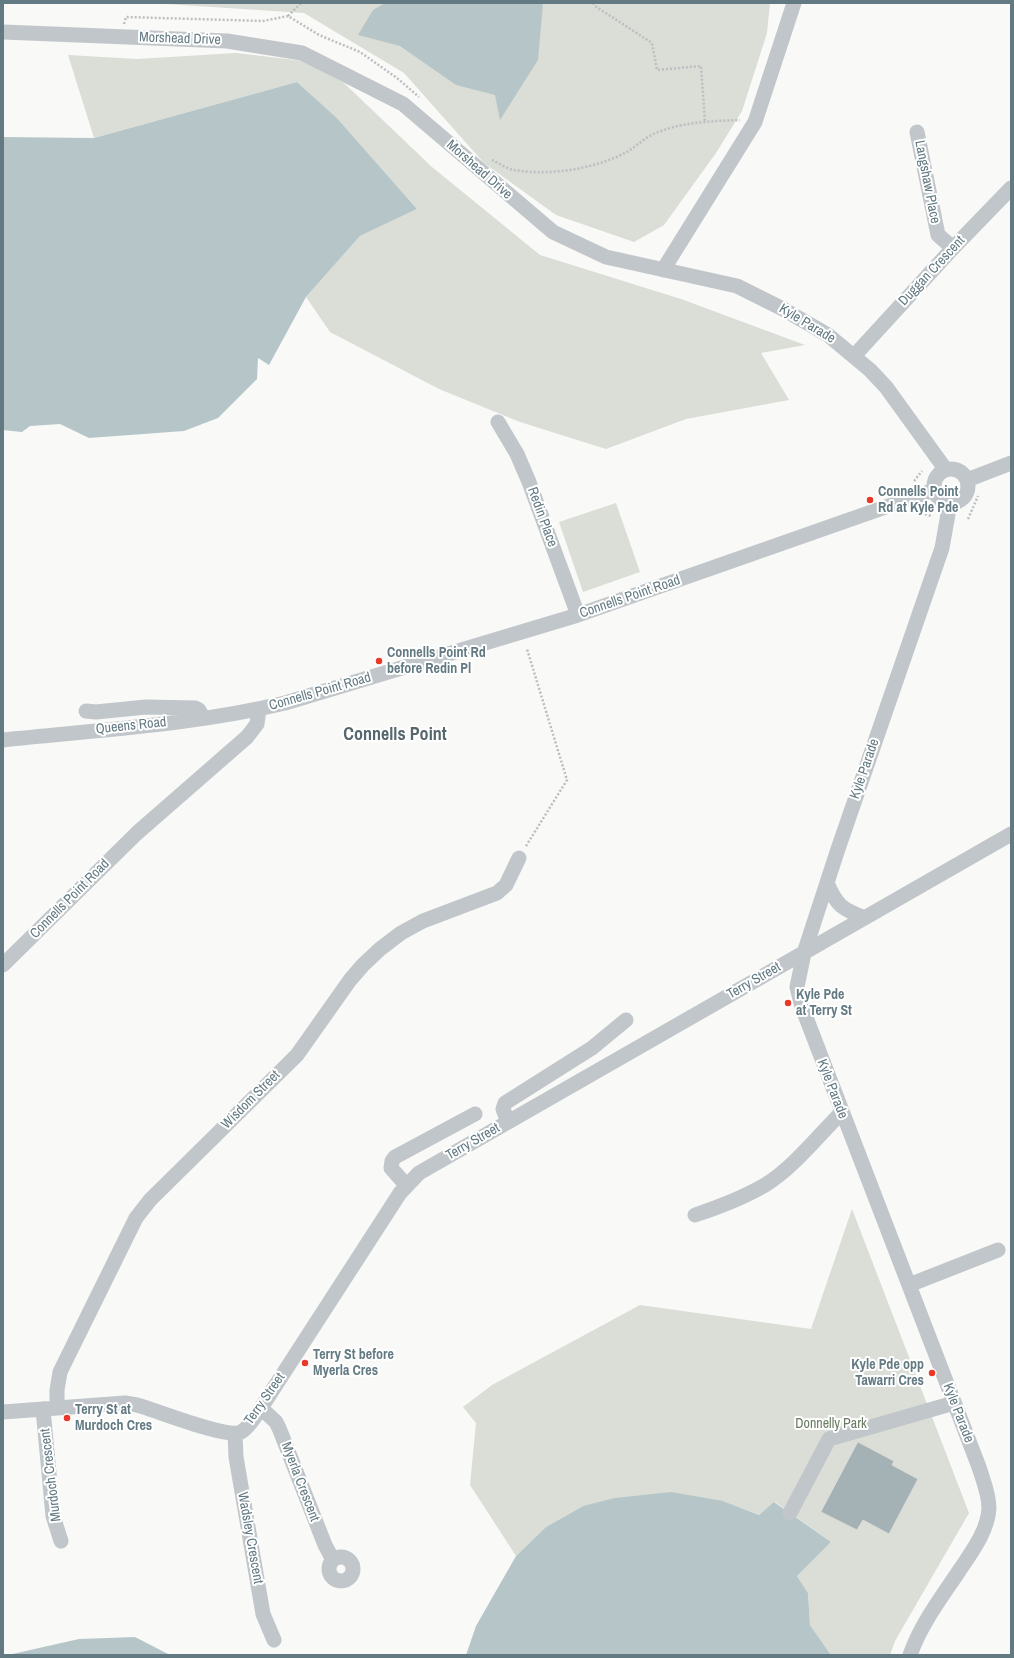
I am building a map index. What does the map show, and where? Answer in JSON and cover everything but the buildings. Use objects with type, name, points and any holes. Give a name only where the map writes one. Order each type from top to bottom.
[{"type":"street","points":[[663,270],[755,122],[794,3]]},
{"type":"street","name":"Morshead Drive","points":[[3,32],[227,41],[302,54],[403,104],[553,232],[606,256],[663,270]]},
{"type":"street","name":"Langshaw Place","points":[[917,132],[938,235],[953,248]]},
{"type":"street","name":"Duggan Crescent","points":[[854,356],[953,248],[1011,188]]},
{"type":"street","name":"Kyle Parade","points":[[663,270],[736,286],[783,309],[828,334],[854,356],[886,387],[946,470]]},
{"type":"street","name":"Redin Place","points":[[498,422],[517,454],[529,482],[578,615]]},
{"type":"street","points":[[967,480],[1011,463]]},
{"type":"street","points":[[951,469],[961,472],[967,480],[968,486],[964,496],[956,502],[950,503],[940,499],[934,490],[937,475],[946,470],[951,469]]},
{"type":"street","name":"Connells Point Road","points":[[3,965],[137,833],[247,737],[257,724],[258,709],[515,635],[578,615],[934,490]]},
{"type":"street","name":"Kyle Parade","points":[[910,1655],[920,1630],[977,1543],[987,1519],[987,1493],[909,1285],[841,1113],[799,997],[797,987],[804,953],[827,883],[942,548],[950,503]]},
{"type":"street","points":[[86,711],[96,712],[146,707],[195,708],[199,710],[204,718]]},
{"type":"street","name":"Queens Road","points":[[3,740],[204,718],[258,709]]},
{"type":"street","name":"Terry Street","points":[[3,1412],[110,1404],[138,1405],[217,1430],[235,1434],[247,1428],[406,1185],[418,1173],[1011,834]]},
{"type":"street","name":"Wisdom Street","points":[[50,1408],[60,1372],[136,1218],[146,1205],[298,1055],[350,980],[363,965],[406,930],[454,908],[497,893],[506,885],[518,858]]},
{"type":"street","points":[[827,883],[838,905],[848,912],[865,918]]},
{"type":"street","points":[[508,1122],[503,1109],[505,1103],[592,1048],[626,1020]]},
{"type":"street","points":[[695,1215],[728,1204],[766,1184],[786,1168],[841,1113]]},
{"type":"street","points":[[406,1185],[391,1168],[392,1161],[395,1157],[475,1114]]},
{"type":"street","points":[[909,1285],[998,1250]]},
{"type":"street","points":[[790,1513],[829,1439],[954,1403]]},
{"type":"street","name":"Murdoch Crescent","points":[[50,1408],[53,1516],[61,1541]]},
{"type":"street","name":"Myerla Crescent","points":[[261,1408],[276,1422],[279,1428],[324,1546],[333,1560]]},
{"type":"street","name":"Wadsley Crescent","points":[[235,1434],[236,1457],[263,1614],[274,1640]]},
{"type":"path","points":[[288,16],[301,3]]},
{"type":"path","points":[[593,3],[595,6],[652,43],[657,70],[701,66],[705,122]]},
{"type":"path","points":[[914,481],[922,471]]},
{"type":"path","points":[[968,519],[978,496]]},
{"type":"path","points":[[925,514],[931,516]]},
{"type":"path","points":[[518,858],[567,780],[527,649]]},
{"type":"green space","points":[[151,3],[770,3],[767,33],[742,111],[716,153],[664,225],[634,242],[556,215],[484,163],[404,73],[304,13]]},
{"type":"green space","points":[[236,53],[304,61],[344,83],[432,167],[540,255],[681,299],[805,345],[761,353],[789,400],[686,419],[606,449],[520,422],[439,389],[330,332],[306,297],[360,236],[417,209],[337,118],[297,82],[94,138],[68,55],[137,59]]},
{"type":"green space","points":[[616,503],[640,572],[583,592],[559,522]]},
{"type":"green space","name":"Donnelly Park","points":[[852,1209],[969,1513],[895,1641],[890,1655],[831,1655],[810,1625],[808,1593],[797,1576],[831,1542],[775,1502],[759,1515],[723,1501],[583,1506],[546,1527],[516,1556],[470,1485],[476,1423],[463,1407],[492,1385],[640,1305],[811,1329]]},
{"type":"shaded area","points":[[385,3],[543,3],[538,60],[500,120],[495,95],[456,85],[400,46],[358,35],[373,10]]},
{"type":"shaded area","points":[[297,82],[337,118],[417,209],[360,236],[306,297],[269,365],[258,358],[257,379],[218,418],[184,431],[89,438],[60,424],[30,426],[22,432],[3,430],[3,137],[94,138]]},
{"type":"shaded area","points":[[671,1492],[723,1501],[759,1515],[774,1502],[831,1542],[797,1576],[808,1593],[810,1625],[831,1655],[466,1655],[476,1626],[516,1556],[546,1527],[583,1506],[615,1498]]},
{"type":"shaded area","points":[[135,1637],[170,1655],[8,1655],[79,1639]]},
{"type":"place","name":"Connells Point Rd at Kyle Pde","points":[[870,500]]},
{"type":"place","name":"Connells Point Rd before Redin Pl","points":[[379,661]]},
{"type":"place","name":"Kyle Pde at Terry St","points":[[788,1003]]},
{"type":"place","name":"Terry St before Myerla Cres","points":[[305,1363]]},
{"type":"place","name":"Kyle Pde opp Tawarri Cres","points":[[932,1373]]},
{"type":"place","name":"Terry St at Murdoch Cres","points":[[67,1418]]},
{"type":"district","name":"Connells Point","points":[[395,735]]}]
